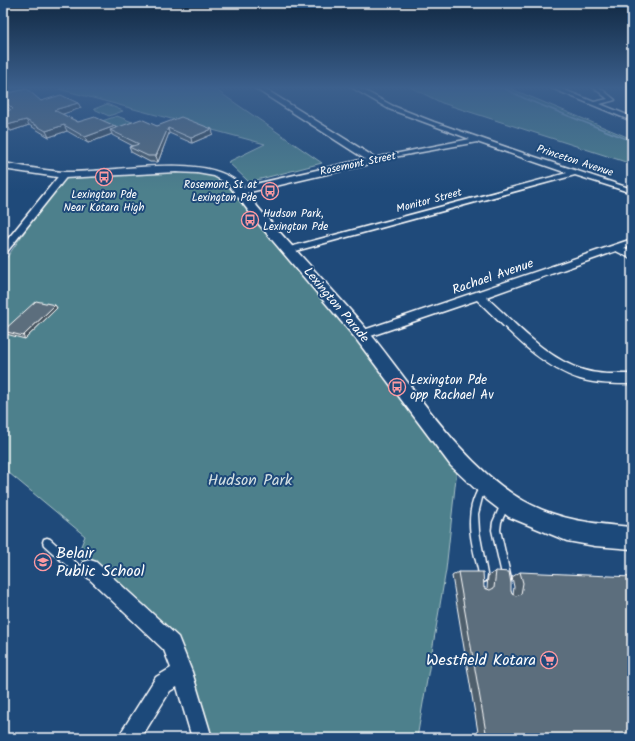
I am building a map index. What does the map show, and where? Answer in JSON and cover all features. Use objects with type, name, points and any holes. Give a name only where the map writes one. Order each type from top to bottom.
[{"type":"main road","points":[[312,122],[374,160]]},
{"type":"main road","name":"Rosemont Street","points":[[240,191],[374,160]]},
{"type":"main road","name":"Lexington Parade","points":[[3,166],[64,175],[176,169],[197,170],[217,174],[232,182],[261,219],[362,335],[458,459],[485,485],[517,509],[567,530],[595,535],[632,538]]},
{"type":"street","name":"Princeton Avenue","points":[[429,122],[477,140],[632,191]]},
{"type":"street","name":"Princeton Avenue","points":[[434,122],[443,127]]},
{"type":"street","name":"Rosemont Street","points":[[374,160],[477,140]]},
{"type":"street","name":"Monitor Street","points":[[289,250],[575,173]]},
{"type":"street","points":[[3,251],[64,175]]},
{"type":"street","name":"Rachael Avenue","points":[[362,335],[479,296],[632,242]]},
{"type":"street","points":[[617,248],[632,256]]},
{"type":"street","points":[[479,296],[549,359],[565,368],[582,374],[602,378],[632,379]]},
{"type":"street","points":[[90,568],[171,644],[182,672],[202,738]]},
{"type":"street","points":[[128,738],[163,684],[182,672]]},
{"type":"lane","points":[[482,588],[483,575],[473,509],[477,497],[485,485]]},
{"type":"lane","points":[[507,502],[497,522],[496,530],[509,587]]},
{"type":"lane","points":[[47,542],[79,571],[90,568]]},
{"type":"green space","points":[[103,122],[131,122],[135,123],[119,129]]},
{"type":"green space","points":[[181,122],[262,122],[322,163],[249,182],[228,162],[265,144]]},
{"type":"green space","points":[[500,122],[590,122],[632,139],[632,164]]},
{"type":"green space","name":"Hudson Park","points":[[197,170],[232,182],[458,459],[446,570],[417,738],[202,738],[171,644],[77,556],[85,536],[3,468],[3,263],[64,175]]},
{"type":"building","points":[[3,122],[20,122],[7,125]]},
{"type":"building","points":[[29,122],[105,122],[115,126],[85,137],[64,125],[46,131]]},
{"type":"building","points":[[134,122],[147,122],[157,126],[169,122],[193,122],[212,129],[191,138],[168,128],[156,156],[148,156],[129,147],[139,144],[110,130]]},
{"type":"building","points":[[36,301],[55,305],[23,336],[3,331]]},
{"type":"building","name":"Westfield Kotara","points":[[496,571],[509,572],[511,591],[512,594],[516,596],[521,594],[523,583],[520,572],[632,577],[632,738],[487,738],[458,572],[483,572],[484,588],[490,590],[494,588]]},
{"type":"waterway","points":[[583,122],[632,141]]},
{"type":"place","name":"Lexington Pde Near Kotara High","points":[[104,177]]},
{"type":"place","name":"Rosemont St at Lexington Pde","points":[[270,191]]},
{"type":"place","name":"Hudson Park, Lexington Pde","points":[[250,220]]},
{"type":"place","name":"Lexington Pde opp Rachael Av","points":[[397,387]]},
{"type":"place","name":"Belair Public School","points":[[43,562]]},
{"type":"place","name":"Westfield Kotara","points":[[549,660]]}]
